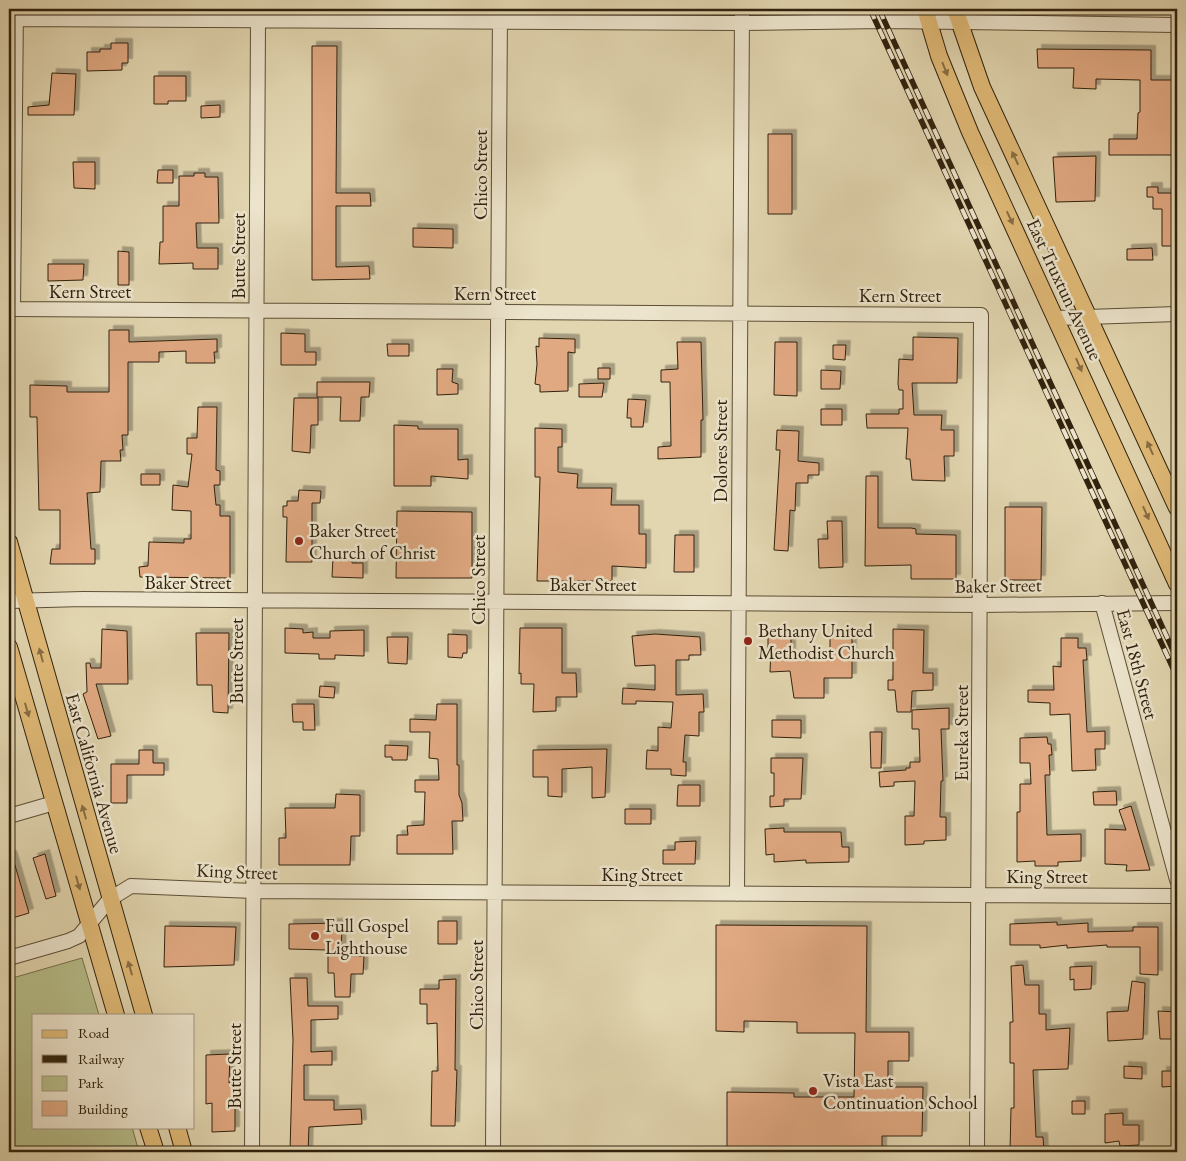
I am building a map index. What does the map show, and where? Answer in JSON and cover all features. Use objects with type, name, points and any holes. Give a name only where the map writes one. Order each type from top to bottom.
[{"type":"main road","name":"East Truxtun Avenue","points":[[927,16],[939,56],[970,132],[1057,318],[1177,584]]},
{"type":"main road","name":"East Truxtun Avenue","points":[[957,16],[982,88],[1090,317],[1177,508]]},
{"type":"main road","name":"East California Avenue","points":[[9,542],[144,1014]]},
{"type":"main road","points":[[9,647],[116,1014]]},
{"type":"main road","points":[[148,1128],[156,1152]]},
{"type":"main road","points":[[177,1128],[184,1152]]},
{"type":"street","name":"Dolores Street","points":[[737,894],[742,9]]},
{"type":"street","points":[[11,309],[13,16],[258,21],[500,15],[741,23],[875,21],[927,16],[957,16],[1177,25]]},
{"type":"street","name":"Chico Street","points":[[494,1152],[500,15]]},
{"type":"street","name":"Butte Street","points":[[252,1152],[258,21]]},
{"type":"street","name":"Kern Street","points":[[11,309],[981,315]]},
{"type":"street","points":[[1057,318],[1177,314]]},
{"type":"street","name":"Eureka Street","points":[[977,1152],[981,315]]},
{"type":"street","name":"Baker Street","points":[[9,601],[980,605],[1177,603]]},
{"type":"street","name":"East 18th Street","points":[[1102,603],[1177,880]]},
{"type":"street","points":[[9,816],[54,803]]},
{"type":"street","name":"King Street","points":[[9,958],[79,936],[110,900],[130,886],[253,891],[1177,896]]},
{"type":"green space","points":[[82,958],[99,1014],[32,1014],[32,1128],[132,1128],[139,1152],[9,1152],[9,979]]},
{"type":"building","points":[[111,43],[128,43],[128,63],[122,63],[122,70],[87,71],[87,52],[100,52],[100,49],[111,49]]},
{"type":"building","points":[[312,46],[337,46],[336,193],[370,193],[371,206],[336,206],[336,267],[369,266],[370,279],[312,280]]},
{"type":"building","points":[[1037,49],[1151,50],[1151,80],[1177,80],[1177,155],[1109,155],[1109,139],[1137,139],[1138,113],[1140,112],[1140,80],[1096,79],[1096,89],[1073,88],[1074,68],[1038,68]]},
{"type":"building","points":[[52,73],[76,74],[74,115],[28,115],[28,107],[49,105]]},
{"type":"building","points":[[154,76],[186,76],[186,101],[168,101],[168,104],[154,104]]},
{"type":"building","points":[[220,105],[220,117],[201,118],[201,106]]},
{"type":"building","points":[[768,134],[792,134],[792,214],[768,214]]},
{"type":"building","points":[[1096,156],[1095,201],[1056,202],[1053,157]]},
{"type":"building","points":[[73,162],[95,162],[95,189],[74,188]]},
{"type":"building","points":[[158,170],[173,170],[173,183],[157,183]]},
{"type":"building","points":[[194,173],[205,173],[205,177],[218,177],[219,223],[196,223],[197,248],[218,248],[218,269],[193,269],[193,263],[159,264],[160,242],[163,242],[163,206],[179,206],[179,176],[194,176]]},
{"type":"building","points":[[1147,187],[1158,187],[1158,193],[1177,193],[1177,246],[1162,246],[1162,209],[1153,209],[1153,197],[1147,197]]},
{"type":"building","points":[[413,228],[453,229],[453,248],[413,247]]},
{"type":"building","points":[[1152,248],[1153,260],[1127,260],[1127,249]]},
{"type":"building","points":[[118,251],[129,252],[129,285],[118,285]]},
{"type":"building","points":[[48,264],[84,264],[83,280],[48,281]]},
{"type":"building","points":[[109,330],[129,330],[129,342],[217,339],[217,352],[214,352],[215,363],[186,363],[186,351],[159,352],[159,362],[128,362],[128,435],[122,435],[123,450],[120,450],[121,461],[101,461],[100,492],[87,493],[91,549],[95,549],[95,564],[50,564],[52,549],[60,549],[60,510],[39,510],[37,417],[30,417],[30,385],[67,386],[67,392],[109,392]]},
{"type":"building","points":[[281,333],[305,334],[305,352],[316,352],[316,365],[281,365]]},
{"type":"building","points":[[913,337],[958,338],[957,383],[912,383],[914,415],[942,415],[941,430],[954,430],[954,456],[944,456],[945,481],[912,480],[910,459],[906,459],[908,428],[867,428],[866,414],[899,414],[899,409],[903,409],[903,390],[899,390],[898,384],[899,359],[913,360]]},
{"type":"building","points":[[539,338],[575,339],[575,353],[568,352],[568,391],[540,392],[540,385],[535,384],[536,346],[539,347]]},
{"type":"building","points":[[677,342],[701,342],[703,420],[701,420],[701,457],[658,459],[658,447],[671,446],[670,382],[661,382],[661,370],[678,369]]},
{"type":"building","points":[[775,342],[797,342],[797,396],[774,395]]},
{"type":"building","points":[[387,344],[409,344],[409,356],[388,356]]},
{"type":"building","points":[[833,345],[846,345],[845,360],[833,359]]},
{"type":"building","points":[[598,368],[610,368],[610,379],[598,379]]},
{"type":"building","points":[[437,369],[453,369],[452,382],[458,384],[458,394],[437,395]]},
{"type":"building","points":[[821,370],[841,371],[840,389],[821,389]]},
{"type":"building","points":[[317,382],[370,382],[369,397],[361,397],[360,421],[340,421],[341,397],[317,397]]},
{"type":"building","points":[[604,383],[602,397],[579,397],[579,384]]},
{"type":"building","points":[[294,398],[318,398],[318,425],[311,425],[310,453],[292,451]]},
{"type":"building","points":[[628,399],[646,400],[643,427],[631,427],[631,418],[627,418]]},
{"type":"building","points":[[198,407],[217,407],[216,470],[220,471],[220,485],[214,485],[216,505],[220,505],[220,516],[230,516],[230,578],[140,577],[139,567],[148,566],[149,542],[184,543],[184,539],[191,539],[191,511],[172,510],[173,485],[188,487],[192,454],[187,454],[187,438],[197,438]]},
{"type":"building","points":[[821,409],[842,409],[842,425],[821,425]]},
{"type":"building","points":[[394,425],[418,426],[418,429],[458,429],[458,460],[468,459],[468,479],[431,476],[431,486],[394,486]]},
{"type":"building","points":[[535,428],[562,429],[562,447],[558,447],[558,472],[578,474],[577,488],[612,488],[611,505],[639,505],[639,534],[646,534],[646,568],[612,566],[612,581],[537,581],[540,477],[535,477]]},
{"type":"building","points":[[777,430],[799,431],[798,461],[819,463],[819,475],[808,475],[808,483],[796,483],[795,511],[790,510],[788,551],[774,550],[780,450],[776,450]]},
{"type":"building","points":[[141,474],[160,474],[160,485],[141,485]]},
{"type":"building","points":[[866,476],[878,476],[878,528],[911,528],[916,529],[916,534],[956,535],[956,579],[911,579],[911,565],[865,566]]},
{"type":"building","points":[[299,490],[321,491],[320,503],[312,503],[312,562],[286,562],[287,517],[283,517],[283,506],[287,506],[287,501],[298,501]]},
{"type":"building","points":[[1005,507],[1042,507],[1041,580],[1005,580]]},
{"type":"building","points":[[397,511],[472,512],[472,578],[396,578]]},
{"type":"building","points":[[827,521],[842,521],[843,567],[819,568],[818,539],[828,539]]},
{"type":"building","points":[[675,535],[694,535],[694,572],[674,572]]},
{"type":"building","points":[[333,557],[352,558],[352,563],[363,563],[363,578],[332,577]]},
{"type":"building","points":[[285,628],[303,629],[303,633],[313,632],[313,638],[330,638],[330,631],[364,630],[364,656],[335,655],[335,659],[319,659],[319,654],[285,653]]},
{"type":"building","points":[[520,628],[562,628],[562,673],[576,673],[577,697],[556,697],[556,711],[533,712],[534,684],[521,684],[521,673],[519,674]]},
{"type":"building","points":[[102,629],[127,631],[128,684],[96,684],[111,736],[98,739],[83,694],[87,692],[86,663],[90,663],[91,668],[101,668]]},
{"type":"building","points":[[893,629],[924,630],[923,673],[933,673],[933,690],[912,691],[911,712],[897,712],[895,690],[888,690],[888,680],[893,680]]},
{"type":"building","points":[[196,633],[229,633],[228,713],[213,712],[212,685],[197,685]]},
{"type":"building","points":[[448,634],[467,635],[467,653],[463,653],[462,658],[448,657]]},
{"type":"building","points":[[655,634],[700,637],[701,655],[689,655],[689,660],[676,660],[676,695],[703,694],[704,712],[699,712],[699,736],[685,735],[683,762],[686,762],[686,776],[671,775],[671,769],[646,769],[647,750],[658,751],[658,727],[671,728],[673,702],[636,701],[636,704],[622,704],[623,688],[655,690],[655,665],[635,666],[632,636]]},
{"type":"building","points":[[768,634],[791,634],[791,657],[830,656],[830,634],[852,634],[852,678],[824,678],[824,698],[794,698],[790,671],[770,672],[771,649],[768,650]]},
{"type":"building","points":[[387,637],[408,637],[407,664],[388,663]]},
{"type":"building","points":[[1061,638],[1078,638],[1078,648],[1086,648],[1087,660],[1083,660],[1087,732],[1105,731],[1105,749],[1095,749],[1096,770],[1072,771],[1070,714],[1050,715],[1050,703],[1028,702],[1028,690],[1054,690],[1053,666],[1061,667]]},
{"type":"building","points":[[320,686],[335,687],[334,698],[319,697]]},
{"type":"building","points":[[292,704],[314,704],[315,730],[303,730],[303,722],[293,722]]},
{"type":"building","points":[[437,704],[457,704],[457,765],[459,765],[459,795],[462,803],[463,821],[452,821],[453,854],[397,854],[397,835],[408,835],[407,826],[424,825],[425,792],[415,792],[415,780],[439,780],[438,759],[429,758],[430,732],[410,732],[410,719],[436,720]]},
{"type":"building","points":[[949,708],[949,729],[941,729],[943,781],[941,781],[940,817],[946,817],[946,840],[924,841],[924,844],[905,845],[905,816],[914,816],[915,781],[894,782],[894,786],[880,787],[879,772],[906,770],[906,768],[910,768],[910,762],[920,762],[919,729],[912,729],[912,710]]},
{"type":"building","points":[[772,720],[801,720],[801,738],[772,737]]},
{"type":"building","points":[[870,732],[882,732],[881,768],[871,768]]},
{"type":"building","points":[[1047,737],[1048,744],[1051,744],[1052,755],[1049,755],[1050,775],[1045,775],[1047,835],[1081,834],[1081,861],[1058,862],[1058,866],[1035,866],[1035,861],[1017,862],[1017,812],[1020,812],[1020,784],[1031,784],[1030,763],[1020,763],[1020,738]]},
{"type":"building","points":[[385,745],[408,746],[407,760],[392,760],[392,757],[385,757]]},
{"type":"building","points":[[607,749],[605,797],[592,798],[592,767],[562,769],[562,797],[548,796],[548,777],[533,777],[533,750]]},
{"type":"building","points":[[139,750],[153,750],[153,763],[164,763],[164,775],[127,775],[127,803],[111,803],[111,764],[139,764]]},
{"type":"building","points":[[771,758],[803,758],[801,799],[784,799],[784,806],[770,807],[770,796],[774,796],[774,773],[771,773]]},
{"type":"building","points":[[678,785],[700,785],[700,806],[677,806]]},
{"type":"building","points":[[1116,791],[1117,805],[1094,805],[1093,792]]},
{"type":"building","points":[[336,794],[360,795],[360,836],[351,836],[350,865],[279,865],[279,838],[286,838],[285,808],[335,808]]},
{"type":"building","points":[[1131,806],[1150,870],[1126,871],[1127,865],[1105,864],[1105,829],[1126,830],[1119,810]]},
{"type":"building","points":[[625,809],[651,809],[651,824],[625,824]]},
{"type":"building","points":[[784,828],[784,832],[841,832],[842,847],[849,847],[849,862],[806,863],[806,860],[774,862],[774,854],[766,855],[765,829]]},
{"type":"building","points":[[696,841],[695,864],[663,864],[663,850],[675,850],[675,842]]},
{"type":"building","points":[[45,854],[56,896],[46,899],[33,858]]},
{"type":"building","points":[[9,855],[12,855],[29,913],[9,919]]},
{"type":"building","points":[[438,921],[457,921],[457,944],[438,944]]},
{"type":"building","points":[[1057,922],[1057,925],[1088,923],[1088,932],[1133,931],[1133,927],[1158,927],[1158,975],[1140,974],[1140,947],[1107,947],[1107,945],[1067,948],[1067,945],[1040,948],[1040,945],[1010,945],[1010,924]]},
{"type":"building","points":[[342,923],[341,956],[364,956],[363,974],[351,974],[350,997],[335,997],[334,973],[328,973],[328,950],[289,949],[289,924]]},
{"type":"building","points":[[716,925],[867,926],[866,1032],[909,1032],[909,1061],[888,1061],[888,1087],[923,1087],[922,1136],[882,1136],[882,1152],[727,1152],[727,1092],[794,1093],[794,1097],[854,1097],[855,1033],[797,1033],[797,1022],[744,1021],[744,1032],[716,1031]]},
{"type":"building","points":[[165,926],[236,927],[234,965],[164,967]]},
{"type":"building","points":[[1023,965],[1025,985],[1039,985],[1039,1014],[1046,1014],[1046,1030],[1070,1028],[1068,1069],[1033,1070],[1036,1137],[1043,1137],[1044,1152],[1010,1152],[1011,1108],[1014,1108],[1014,1063],[1010,1063],[1010,1022],[1013,1022],[1011,966]]},
{"type":"building","points":[[1092,966],[1091,989],[1074,990],[1074,979],[1070,980],[1070,967]]},
{"type":"building","points":[[290,978],[307,978],[308,1006],[338,1006],[338,1019],[311,1020],[311,1052],[332,1051],[332,1065],[304,1065],[304,1100],[334,1100],[334,1110],[361,1109],[362,1124],[309,1127],[308,1152],[290,1152],[293,1040]]},
{"type":"building","points":[[456,979],[455,1070],[457,1070],[455,1126],[431,1126],[432,1071],[438,1071],[437,1023],[427,1024],[427,1004],[420,1004],[420,989],[439,989],[439,980]]},
{"type":"building","points":[[1132,981],[1145,983],[1143,1039],[1108,1041],[1107,1012],[1128,1011]]},
{"type":"building","points":[[1158,1011],[1177,1012],[1177,1039],[1160,1039]]},
{"type":"building","points":[[230,1054],[229,1083],[235,1082],[235,1131],[212,1132],[212,1103],[206,1104],[206,1055]]},
{"type":"building","points":[[1124,1066],[1142,1067],[1142,1079],[1124,1078]]},
{"type":"building","points":[[1162,1071],[1177,1071],[1177,1086],[1162,1087]]},
{"type":"building","points":[[1072,1101],[1085,1101],[1085,1114],[1072,1114]]},
{"type":"building","points":[[1123,1113],[1123,1125],[1139,1125],[1139,1145],[1120,1146],[1119,1141],[1105,1143],[1105,1114]]},
{"type":"railway","points":[[870,9],[1177,677]]},
{"type":"railway","points":[[879,9],[1177,659]]},
{"type":"place","name":"Baker Street Church of Christ","points":[[299,541]]},
{"type":"place","name":"Bethany United Methodist Church","points":[[748,641]]},
{"type":"place","name":"Full Gospel Lighthouse","points":[[315,936]]},
{"type":"place","name":"Vista East Continuation School","points":[[813,1091]]}]
